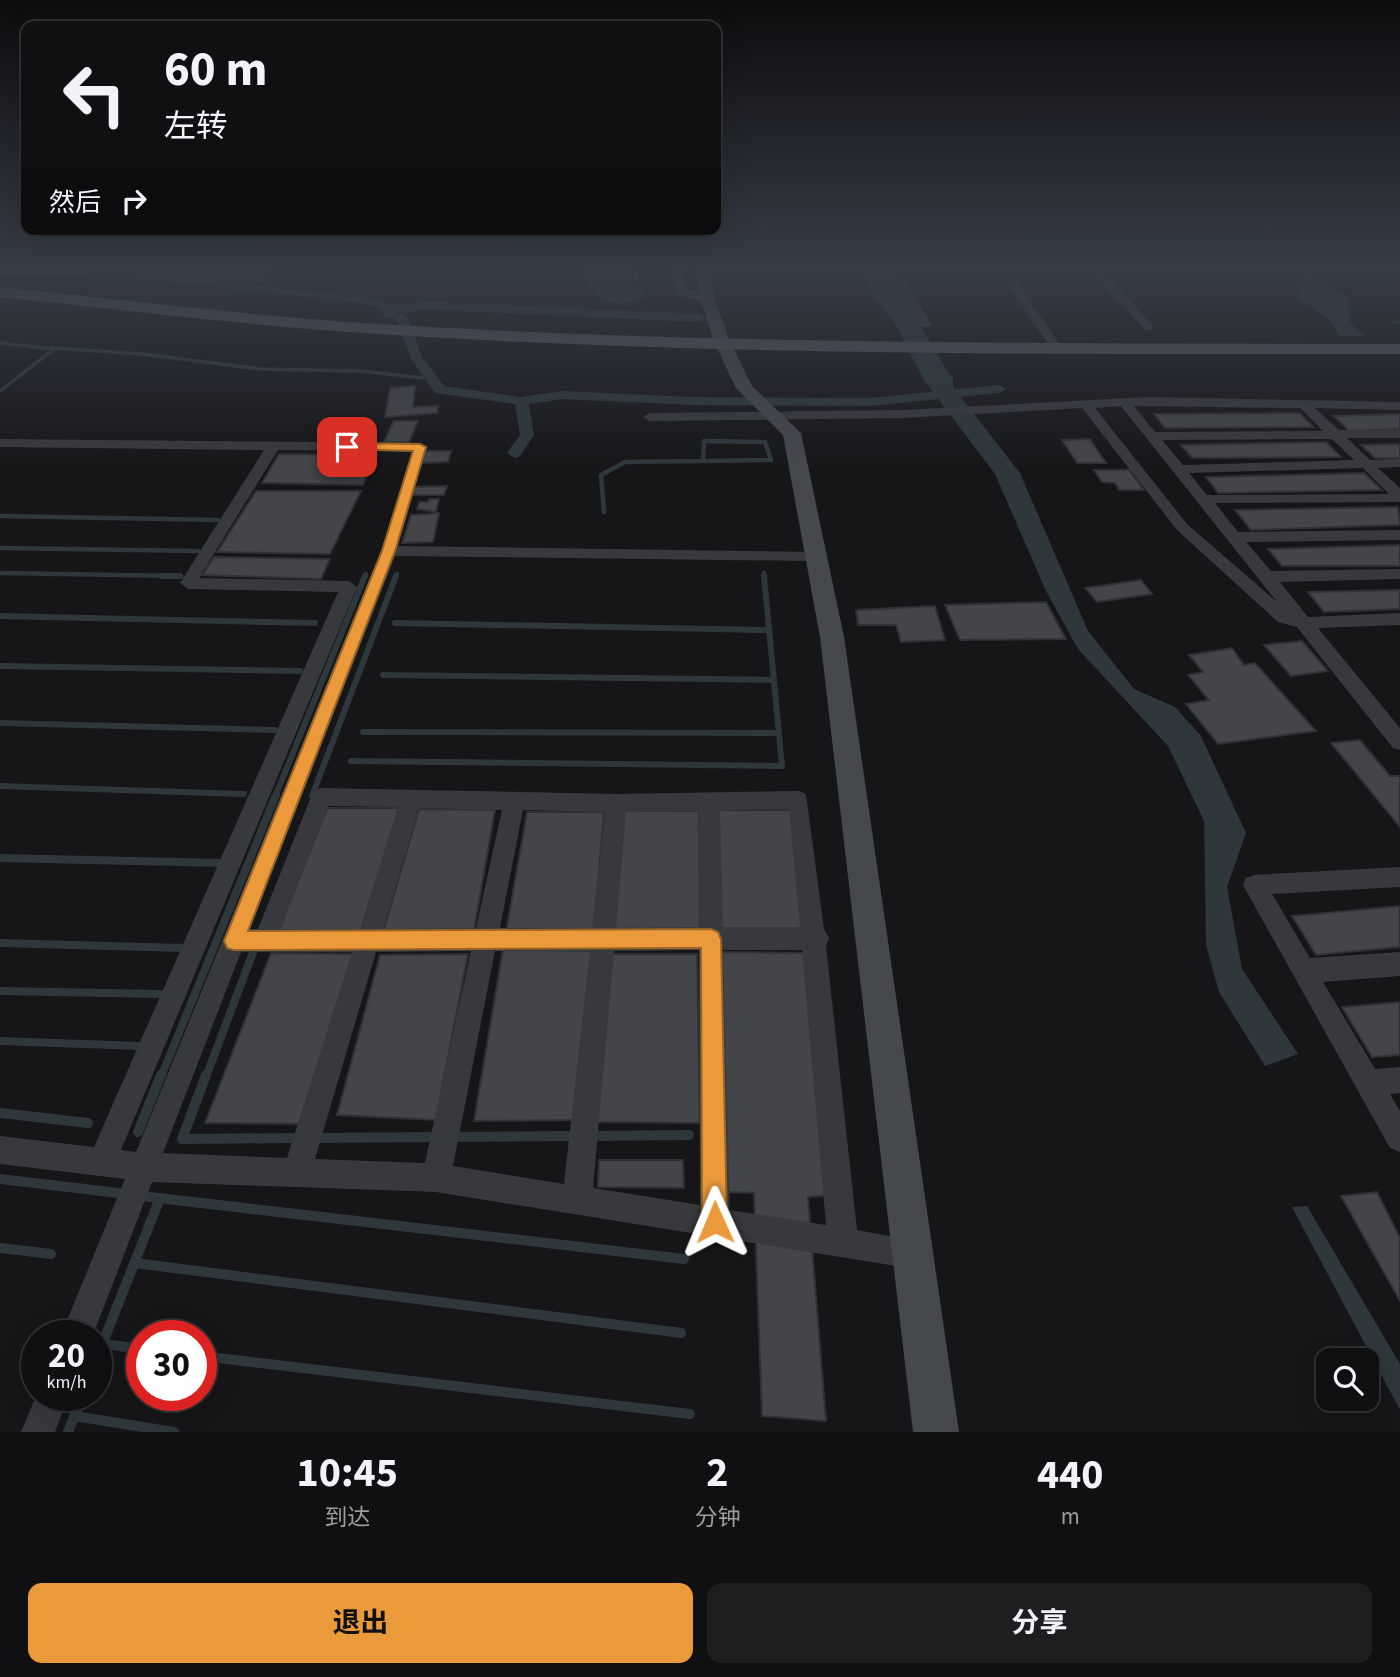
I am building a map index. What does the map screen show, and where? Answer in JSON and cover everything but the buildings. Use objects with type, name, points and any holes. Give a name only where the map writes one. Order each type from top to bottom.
[{"type":"main road","points":[[304,336],[387,344],[445,346],[1400,364]]},
{"type":"main road","points":[[489,336],[726,351],[1400,349]]},
{"type":"street","points":[[721,336],[745,388],[792,433],[832,637],[915,1254],[936,1432]]},
{"type":"street","points":[[1048,336],[1056,348]]},
{"type":"street","points":[[650,417],[902,414],[1124,402],[1400,406]]},
{"type":"street","points":[[1124,402],[1400,742]]},
{"type":"street","points":[[1086,404],[1182,527],[1284,618],[1304,623],[1400,619]]},
{"type":"street","points":[[1303,404],[1400,497]]},
{"type":"street","points":[[1152,436],[1400,434]]},
{"type":"street","points":[[0,443],[420,447],[389,551],[83,1320]]},
{"type":"street","points":[[102,1162],[349,587],[188,583],[273,446]]},
{"type":"street","points":[[1179,469],[1400,463]]},
{"type":"street","points":[[1204,499],[1400,497]]},
{"type":"street","points":[[1234,537],[1400,535]]},
{"type":"street","points":[[389,551],[816,556]]},
{"type":"street","points":[[1266,577],[1400,574]]},
{"type":"street","points":[[265,941],[321,797],[616,803],[799,800],[844,1242]]},
{"type":"street","points":[[297,1173],[411,799]]},
{"type":"street","points":[[436,1178],[514,802]]},
{"type":"street","points":[[578,1200],[616,803]]},
{"type":"street","points":[[709,803],[715,1222]]},
{"type":"street","points":[[1400,877],[1254,885],[1400,1138]]},
{"type":"street","points":[[234,941],[815,938]]},
{"type":"street","points":[[1304,971],[1400,964]]},
{"type":"street","points":[[1368,1083],[1400,1080]]},
{"type":"street","points":[[0,1150],[145,1167],[436,1178],[915,1254]]},
{"type":"street","points":[[38,1432],[47,1411]]},
{"type":"shaded area","points":[[901,336],[927,336],[953,377],[953,387],[1020,473],[1088,631],[1134,689],[1175,707],[1201,736],[1246,833],[1227,887],[1242,969],[1298,1054],[1265,1066],[1219,992],[1206,945],[1204,821],[1168,746],[1078,649],[1046,591],[995,474],[924,380]]},
{"type":"shaded area","points":[[1307,1206],[1400,1364],[1400,1410],[1379,1371],[1379,1348],[1367,1348],[1292,1207]]},
{"type":"waterway","points":[[408,336],[416,357],[440,390],[521,401]]},
{"type":"waterway","points":[[0,343],[54,349],[0,391]]},
{"type":"waterway","points":[[51,348],[142,354],[261,369],[361,371],[432,379]]},
{"type":"waterway","points":[[521,401],[562,395],[693,401],[870,402],[999,389]]},
{"type":"waterway","points":[[515,453],[527,435],[521,401]]},
{"type":"waterway","points":[[704,441],[765,442],[771,460],[703,461],[704,441]]},
{"type":"waterway","points":[[604,512],[601,475],[625,462],[703,461]]},
{"type":"waterway","points":[[0,516],[218,520]]},
{"type":"waterway","points":[[0,548],[198,551]]},
{"type":"waterway","points":[[0,573],[180,576],[161,576]]},
{"type":"waterway","points":[[275,797],[365,576]]},
{"type":"waterway","points":[[312,796],[396,576]]},
{"type":"waterway","points":[[764,576],[774,680]]},
{"type":"waterway","points":[[0,616],[315,623]]},
{"type":"waterway","points":[[395,623],[769,630]]},
{"type":"waterway","points":[[0,666],[300,671]]},
{"type":"waterway","points":[[383,675],[774,680]]},
{"type":"waterway","points":[[351,761],[782,766],[774,680]]},
{"type":"waterway","points":[[0,723],[275,730]]},
{"type":"waterway","points":[[363,732],[778,733]]},
{"type":"waterway","points":[[0,786],[244,794]]},
{"type":"waterway","points":[[161,1077],[276,795]]},
{"type":"waterway","points":[[0,858],[223,863]]},
{"type":"waterway","points":[[0,943],[185,948]]},
{"type":"waterway","points":[[206,1077],[255,947]]},
{"type":"waterway","points":[[0,991],[161,994]]},
{"type":"waterway","points":[[0,1041],[140,1046]]},
{"type":"waterway","points":[[138,1132],[161,1075]]},
{"type":"waterway","points":[[206,1075],[182,1139],[298,1138]]},
{"type":"waterway","points":[[0,1113],[88,1123]]},
{"type":"waterway","points":[[589,1136],[689,1135]]},
{"type":"waterway","points":[[453,1137],[575,1136]]},
{"type":"waterway","points":[[313,1138],[438,1137]]},
{"type":"waterway","points":[[0,1179],[127,1194]]},
{"type":"waterway","points":[[141,1196],[160,1198]]},
{"type":"waterway","points":[[112,1320],[160,1198]]},
{"type":"waterway","points":[[160,1198],[684,1259]]},
{"type":"waterway","points":[[0,1248],[51,1254]]},
{"type":"waterway","points":[[135,1263],[681,1333]]},
{"type":"waterway","points":[[112,1345],[126,1347]]},
{"type":"waterway","points":[[217,1358],[690,1414]]},
{"type":"waterway","points":[[74,1416],[77,1411]]},
{"type":"waterway","points":[[68,1432],[74,1416]]},
{"type":"waterway","points":[[74,1416],[174,1432]]},
{"type":"route","points":[[347,447],[420,447],[389,551],[234,941],[711,939],[715,1222]]}]
